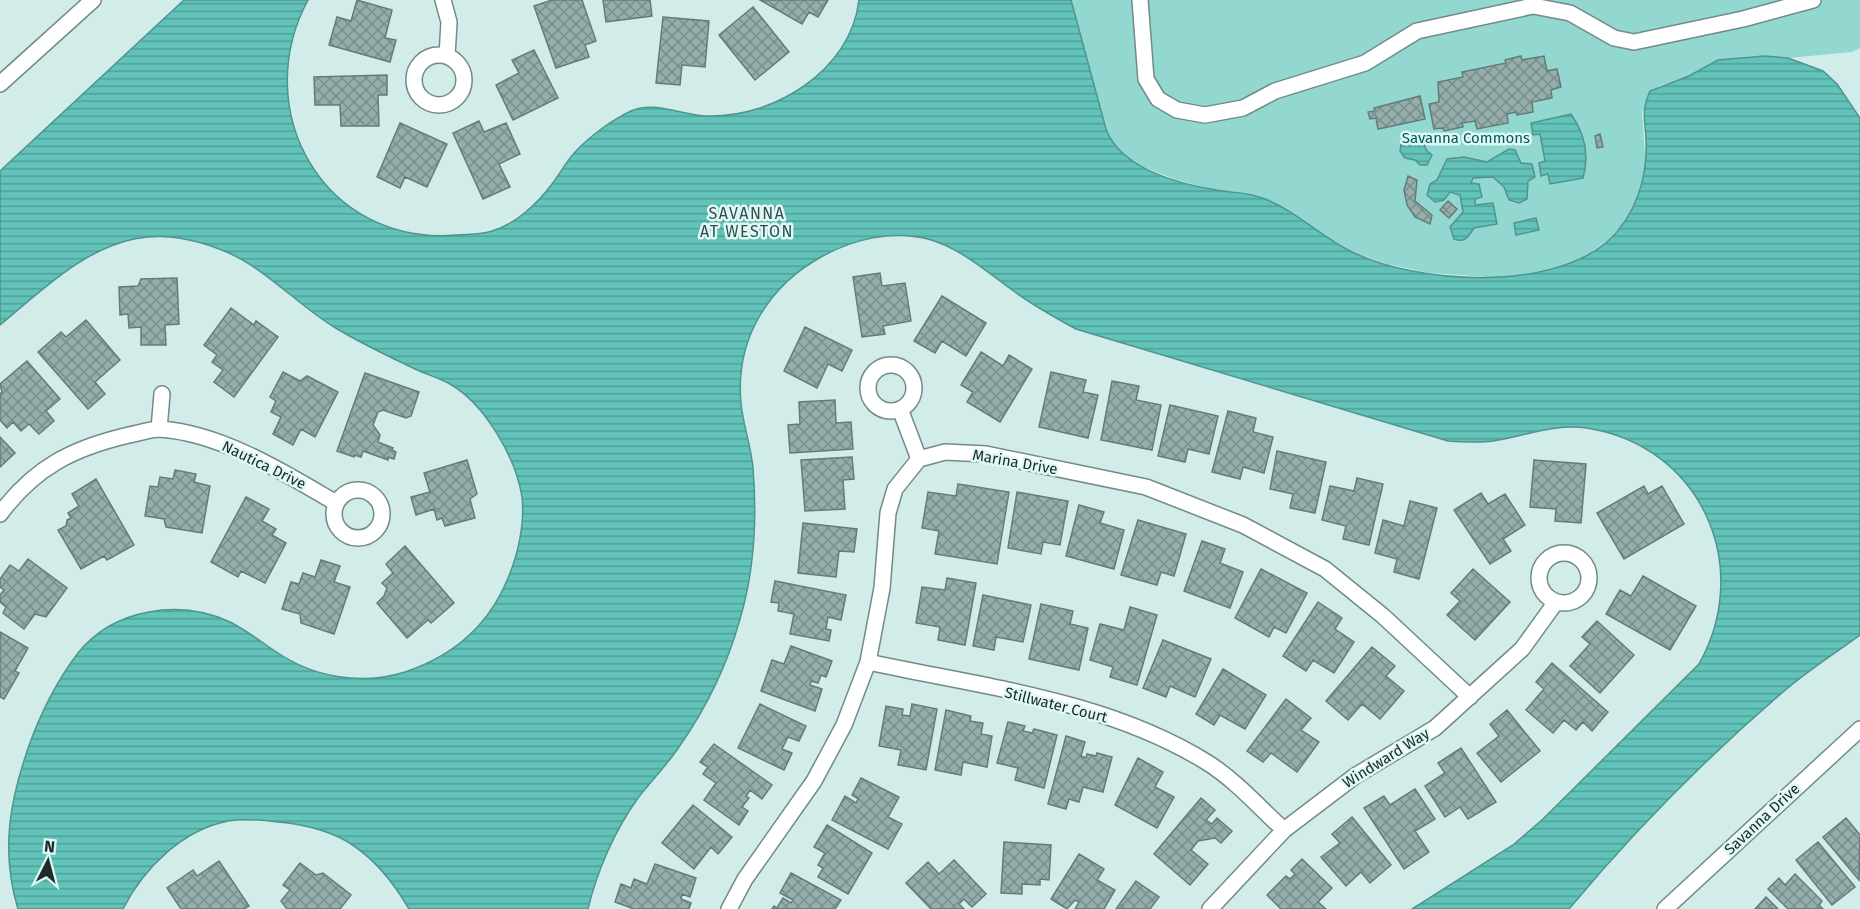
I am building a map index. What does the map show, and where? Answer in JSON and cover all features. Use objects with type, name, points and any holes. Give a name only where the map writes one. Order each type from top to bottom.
[{"type":"street","points":[[0,84],[93,0]]},
{"type":"street","points":[[443,0],[449,22],[447,56]]},
{"type":"street","points":[[1140,0],[1146,79],[1158,99],[1177,110],[1204,116],[1243,108],[1275,91],[1365,63],[1417,31],[1533,6],[1570,14],[1614,38],[1634,42],[1743,19],[1813,0]]},
{"type":"street","points":[[159,429],[162,394]]},
{"type":"street","points":[[729,909],[745,879],[814,781],[844,724],[868,662],[882,588],[888,513],[895,489],[919,459],[900,409]]},
{"type":"street","name":"Nautica Drive","points":[[0,514],[21,486],[70,453],[109,440],[159,429],[218,442],[288,475],[336,503]]},
{"type":"street","name":"Marina Drive","points":[[919,459],[945,452],[987,454],[1146,487],[1243,525],[1325,569],[1383,616],[1470,697]]},
{"type":"street","name":"Windward Way","points":[[1210,909],[1284,830],[1354,776],[1435,728],[1470,697],[1522,649],[1556,602]]},
{"type":"street","name":"Stillwater Court","points":[[868,662],[1087,710],[1152,732],[1210,765],[1284,830]]},
{"type":"street","name":"Savanna Drive","points":[[1665,909],[1860,729]]},
{"type":"green space","name":"Savanna Commons","points":[[1071,0],[1860,0],[1860,48],[1852,52],[1788,58],[1765,56],[1718,60],[1689,76],[1659,86],[1642,112],[1646,169],[1638,196],[1625,221],[1607,241],[1581,259],[1552,270],[1501,278],[1429,273],[1388,264],[1351,252],[1264,198],[1214,190],[1177,180],[1144,167],[1121,153],[1111,142],[1106,129]]},
{"type":"shaded area","points":[[184,0],[308,0],[292,43],[287,86],[294,126],[310,164],[336,195],[369,219],[410,233],[456,235],[488,232],[501,228],[518,218],[540,198],[582,145],[609,124],[631,111],[649,107],[707,116],[732,115],[757,109],[782,99],[805,85],[825,68],[841,48],[853,25],[859,0],[1071,0],[1106,129],[1113,143],[1137,164],[1152,172],[1185,183],[1265,199],[1287,210],[1350,251],[1410,271],[1445,276],[1481,278],[1517,276],[1551,269],[1582,258],[1607,242],[1617,232],[1633,208],[1642,181],[1646,153],[1644,115],[1650,91],[1689,76],[1718,60],[1765,56],[1788,58],[1823,71],[1837,84],[1860,118],[1860,635],[1792,684],[1726,743],[1645,823],[1569,909],[1412,909],[1513,845],[1543,819],[1699,664],[1715,626],[1721,588],[1718,551],[1706,516],[1687,485],[1660,459],[1627,439],[1587,428],[1563,427],[1487,442],[1448,441],[1076,329],[1029,302],[952,248],[914,236],[873,238],[846,245],[802,269],[770,300],[749,337],[740,380],[743,419],[753,468],[755,506],[751,564],[740,619],[722,670],[699,717],[674,754],[638,798],[614,837],[588,909],[409,909],[383,872],[348,842],[332,834],[305,826],[247,819],[211,826],[180,842],[166,853],[141,880],[123,909],[18,909],[9,866],[9,845],[13,803],[24,761],[40,718],[64,673],[78,653],[93,638],[129,617],[169,610],[190,611],[230,622],[289,660],[321,673],[354,678],[388,676],[405,672],[439,657],[454,648],[480,624],[500,595],[512,569],[520,539],[523,507],[519,482],[513,466],[506,449],[487,418],[463,393],[450,384],[384,354],[334,327],[257,269],[229,253],[193,241],[161,237],[131,240],[104,249],[78,263],[0,325],[0,171]]},
{"type":"shaded area","points":[[1571,114],[1580,129],[1585,144],[1586,161],[1583,178],[1550,184],[1548,174],[1541,176],[1539,163],[1545,161],[1540,134],[1533,135],[1531,123]]},
{"type":"shaded area","points":[[1415,134],[1422,137],[1426,150],[1432,155],[1427,165],[1420,165],[1415,160],[1405,158],[1400,151],[1402,138]]},
{"type":"shaded area","points":[[1509,149],[1515,150],[1521,163],[1532,164],[1535,177],[1528,181],[1527,199],[1519,203],[1509,200],[1504,187],[1493,177],[1473,178],[1471,183],[1479,184],[1482,197],[1475,199],[1475,205],[1493,203],[1497,224],[1474,228],[1464,240],[1454,239],[1450,227],[1463,212],[1460,195],[1450,192],[1444,200],[1435,202],[1427,195],[1430,184],[1437,180],[1447,159],[1464,157],[1487,162]]},
{"type":"shaded area","points":[[1536,218],[1539,230],[1516,235],[1514,223]]},
{"type":"building","points":[[357,0],[392,10],[385,38],[396,40],[390,62],[329,45],[337,17],[351,21]]},
{"type":"building","points":[[552,0],[582,0],[596,41],[585,45],[589,57],[556,68],[534,6]]},
{"type":"building","points":[[603,0],[650,0],[652,16],[606,22]]},
{"type":"building","points":[[760,0],[828,0],[818,17],[809,12],[802,24]]},
{"type":"building","points":[[753,7],[789,52],[755,80],[719,35]]},
{"type":"building","points":[[663,17],[709,21],[705,67],[682,65],[680,85],[656,83]]},
{"type":"building","points":[[534,50],[558,98],[513,120],[496,85],[519,73],[512,60]]},
{"type":"building","points":[[1521,56],[1522,60],[1544,56],[1547,71],[1557,69],[1561,87],[1551,90],[1552,98],[1532,102],[1533,112],[1507,114],[1508,123],[1477,129],[1475,121],[1462,123],[1463,127],[1444,131],[1443,128],[1434,129],[1429,104],[1439,102],[1438,82],[1463,77],[1462,72],[1506,63],[1505,60]]},
{"type":"building","points":[[387,75],[387,95],[378,95],[379,126],[341,126],[340,105],[315,105],[314,77]]},
{"type":"building","points":[[1420,96],[1425,119],[1378,129],[1376,118],[1370,119],[1368,112],[1375,111],[1374,108]]},
{"type":"building","points":[[479,121],[484,132],[506,123],[520,154],[499,164],[510,187],[483,199],[453,133]]},
{"type":"building","points":[[400,123],[447,144],[427,187],[405,177],[400,188],[377,177]]},
{"type":"building","points":[[1600,134],[1603,147],[1597,148],[1595,136]]},
{"type":"building","points":[[1408,176],[1417,180],[1415,201],[1432,215],[1430,224],[1415,217],[1407,205],[1404,190]]},
{"type":"building","points":[[1448,201],[1457,209],[1449,218],[1440,210]]},
{"type":"building","points":[[880,273],[882,286],[905,283],[911,321],[883,326],[885,334],[862,337],[853,277]]},
{"type":"building","points":[[177,278],[179,324],[165,325],[166,345],[141,345],[141,327],[129,328],[128,314],[120,315],[119,287],[138,286],[141,279]]},
{"type":"building","points":[[942,296],[986,323],[966,356],[942,341],[935,353],[914,341]]},
{"type":"building","points":[[231,308],[254,325],[256,321],[278,337],[234,397],[214,382],[223,370],[212,362],[217,355],[204,345]]},
{"type":"building","points":[[86,320],[120,360],[95,382],[105,394],[88,409],[38,352],[61,332],[66,337]]},
{"type":"building","points":[[805,327],[852,350],[842,371],[828,364],[817,388],[784,371]]},
{"type":"building","points":[[981,352],[1003,366],[1009,355],[1032,369],[1000,422],[967,402],[973,392],[961,385]]},
{"type":"building","points":[[27,361],[60,399],[46,411],[54,421],[39,434],[29,424],[21,431],[13,422],[7,428],[0,420],[0,394],[2,392],[0,384]]},
{"type":"building","points":[[283,372],[300,381],[307,376],[338,392],[315,437],[301,429],[293,445],[273,434],[281,417],[271,412],[276,401],[270,397]]},
{"type":"building","points":[[1051,372],[1086,380],[1083,392],[1098,395],[1088,438],[1039,427]]},
{"type":"building","points":[[365,373],[419,392],[411,416],[406,418],[383,410],[378,412],[373,425],[380,435],[378,442],[393,448],[392,450],[396,452],[394,459],[388,457],[388,460],[363,451],[361,457],[354,455],[354,457],[337,451]]},
{"type":"building","points":[[1112,381],[1139,386],[1136,400],[1161,405],[1152,450],[1101,440]]},
{"type":"building","points":[[835,400],[836,423],[851,422],[853,449],[790,453],[788,425],[800,424],[799,402]]},
{"type":"building","points":[[1170,405],[1218,416],[1209,454],[1188,449],[1185,462],[1158,456]]},
{"type":"building","points":[[1228,411],[1256,418],[1253,432],[1273,437],[1264,473],[1243,467],[1240,479],[1212,472]]},
{"type":"building","points":[[0,437],[15,453],[0,467]]},
{"type":"building","points":[[1277,451],[1326,462],[1315,513],[1290,508],[1293,494],[1270,489]]},
{"type":"building","points":[[852,457],[854,479],[843,480],[845,509],[805,511],[801,460]]},
{"type":"building","points":[[467,460],[477,494],[470,499],[475,518],[445,526],[442,518],[437,520],[434,509],[416,515],[411,497],[430,492],[424,473]]},
{"type":"building","points":[[1534,460],[1586,464],[1581,523],[1555,521],[1556,509],[1530,507]]},
{"type":"building","points":[[175,470],[196,474],[194,482],[210,486],[202,533],[166,527],[164,519],[145,516],[150,486],[158,487],[160,477],[173,479]]},
{"type":"building","points":[[1357,478],[1383,484],[1369,545],[1343,539],[1346,526],[1322,520],[1330,486],[1354,491]]},
{"type":"building","points":[[96,479],[134,545],[107,560],[104,556],[81,569],[58,530],[66,526],[67,520],[71,518],[68,513],[79,506],[72,494]]},
{"type":"building","points":[[958,484],[1009,492],[997,564],[935,554],[939,531],[922,528],[928,492],[956,496]]},
{"type":"building","points":[[1644,486],[1648,494],[1662,486],[1684,524],[1624,559],[1597,513]]},
{"type":"building","points":[[1017,492],[1068,501],[1060,545],[1043,542],[1041,554],[1008,548]]},
{"type":"building","points":[[1481,493],[1488,504],[1505,494],[1525,525],[1503,539],[1511,551],[1490,564],[1454,510]]},
{"type":"building","points":[[246,497],[269,509],[262,521],[276,529],[272,535],[286,543],[265,583],[241,571],[238,577],[211,562]]},
{"type":"building","points":[[1410,501],[1437,508],[1419,579],[1394,572],[1397,559],[1375,553],[1383,520],[1404,526]]},
{"type":"building","points":[[1079,505],[1104,512],[1100,523],[1124,530],[1114,569],[1066,556]]},
{"type":"building","points":[[1138,520],[1186,534],[1174,576],[1161,572],[1157,585],[1121,575]]},
{"type":"building","points":[[803,523],[857,529],[854,552],[839,551],[836,577],[798,573]]},
{"type":"building","points":[[1202,541],[1225,549],[1220,563],[1243,572],[1230,608],[1184,591]]},
{"type":"building","points":[[405,546],[454,603],[431,623],[428,620],[407,638],[377,603],[384,596],[387,588],[382,583],[393,573],[386,564]]},
{"type":"building","points":[[28,559],[67,588],[46,617],[35,614],[24,629],[3,613],[6,607],[0,602],[0,595],[4,590],[0,587],[0,579],[10,565],[19,571]]},
{"type":"building","points":[[321,560],[340,566],[334,582],[350,587],[334,634],[301,623],[300,614],[282,609],[291,582],[299,584],[303,573],[315,577]]},
{"type":"building","points":[[1261,569],[1307,593],[1286,633],[1274,627],[1269,637],[1235,618]]},
{"type":"building","points":[[1473,569],[1510,602],[1475,640],[1447,615],[1460,601],[1451,593]]},
{"type":"building","points":[[1643,576],[1696,606],[1670,650],[1606,614],[1620,590],[1631,596]]},
{"type":"building","points":[[947,578],[976,583],[965,645],[938,640],[940,627],[916,623],[922,587],[945,590]]},
{"type":"building","points":[[775,581],[846,595],[841,620],[828,617],[826,629],[831,630],[829,641],[790,634],[794,614],[778,611],[779,603],[771,602]]},
{"type":"building","points":[[983,595],[1031,605],[1023,642],[996,637],[994,650],[973,646]]},
{"type":"building","points":[[1318,602],[1342,618],[1335,629],[1354,642],[1334,673],[1313,660],[1306,671],[1283,656]]},
{"type":"building","points":[[1041,604],[1073,611],[1070,624],[1088,628],[1079,670],[1029,659]]},
{"type":"building","points":[[1130,607],[1157,615],[1137,685],[1110,677],[1113,667],[1090,660],[1100,624],[1124,630]]},
{"type":"building","points":[[1597,621],[1634,655],[1600,693],[1570,666],[1590,644],[1582,637]]},
{"type":"building","points":[[0,632],[28,648],[15,671],[19,673],[4,699],[0,697]]},
{"type":"building","points":[[1163,640],[1211,659],[1195,697],[1170,686],[1166,697],[1143,688]]},
{"type":"building","points":[[791,646],[832,661],[826,677],[821,675],[818,683],[811,681],[810,685],[822,689],[815,711],[761,691],[772,660],[784,664]]},
{"type":"building","points":[[1372,647],[1395,666],[1386,676],[1404,691],[1380,719],[1362,704],[1348,720],[1326,701]]},
{"type":"building","points":[[1552,663],[1608,712],[1592,731],[1583,722],[1576,730],[1564,720],[1553,733],[1526,710],[1544,689],[1536,682]]},
{"type":"building","points":[[1223,669],[1266,695],[1245,729],[1220,715],[1214,725],[1196,714]]},
{"type":"building","points":[[1286,699],[1311,718],[1301,730],[1319,742],[1297,772],[1271,753],[1263,762],[1247,751]]},
{"type":"building","points":[[760,704],[806,726],[799,741],[788,737],[782,749],[792,753],[784,770],[738,748]]},
{"type":"building","points":[[912,704],[937,709],[926,770],[898,765],[901,750],[879,746],[886,706],[903,709],[902,715],[910,716]]},
{"type":"building","points":[[946,710],[971,716],[970,721],[983,723],[981,734],[992,736],[987,767],[963,762],[961,775],[935,770]]},
{"type":"building","points":[[1507,710],[1540,751],[1501,782],[1477,753],[1499,736],[1490,724]]},
{"type":"building","points":[[1008,722],[1025,726],[1023,731],[1032,733],[1034,729],[1057,735],[1044,788],[1015,780],[1018,768],[997,763]]},
{"type":"building","points":[[1066,736],[1085,742],[1081,756],[1086,758],[1087,754],[1096,756],[1097,753],[1112,757],[1103,792],[1083,787],[1079,802],[1069,799],[1066,809],[1048,804]]},
{"type":"building","points":[[714,744],[772,785],[762,799],[750,790],[746,796],[749,798],[742,807],[748,811],[739,825],[704,800],[716,783],[703,774],[708,767],[700,762]]},
{"type":"building","points":[[1461,748],[1496,802],[1468,819],[1460,807],[1445,817],[1425,786],[1445,773],[1438,763]]},
{"type":"building","points":[[1138,758],[1163,772],[1155,787],[1174,797],[1157,828],[1115,805]]},
{"type":"building","points":[[861,778],[899,797],[888,817],[902,824],[888,849],[832,820],[845,796],[856,803],[858,799],[852,795]]},
{"type":"building","points":[[1415,789],[1435,819],[1415,831],[1429,852],[1404,869],[1364,808],[1384,796],[1390,805]]},
{"type":"building","points":[[1201,798],[1215,810],[1206,820],[1212,824],[1217,818],[1232,831],[1221,843],[1215,838],[1198,841],[1191,850],[1208,864],[1190,885],[1154,854]]},
{"type":"building","points":[[693,805],[732,837],[718,854],[711,847],[694,869],[662,843]]},
{"type":"building","points":[[1352,817],[1391,865],[1370,883],[1361,872],[1346,886],[1321,857],[1340,843],[1332,834]]},
{"type":"building","points":[[1846,818],[1860,835],[1859,880],[1823,837]]},
{"type":"building","points":[[827,825],[872,853],[848,894],[818,877],[823,868],[818,865],[825,853],[814,847]]},
{"type":"building","points":[[1004,842],[1051,845],[1049,880],[1040,879],[1040,885],[1022,884],[1022,894],[1001,893]]},
{"type":"building","points":[[1818,842],[1855,887],[1832,905],[1796,860]]},
{"type":"building","points":[[1079,854],[1104,869],[1097,880],[1115,890],[1104,909],[1075,909],[1079,902],[1075,900],[1067,909],[1051,899]]},
{"type":"building","points":[[1302,859],[1332,888],[1318,902],[1326,909],[1281,909],[1267,895],[1286,876],[1290,879],[1295,874],[1291,870]]},
{"type":"building","points":[[954,860],[986,894],[972,907],[964,899],[959,904],[964,909],[931,909],[906,883],[928,862],[939,874]]},
{"type":"building","points":[[219,861],[249,906],[244,909],[181,909],[167,888],[193,870],[197,876]]},
{"type":"building","points":[[300,863],[316,875],[323,873],[351,895],[340,909],[287,909],[281,901],[290,890],[283,885]]},
{"type":"building","points":[[655,864],[696,878],[690,897],[682,894],[681,899],[691,903],[689,909],[634,909],[615,902],[621,884],[631,888],[634,879],[647,884]]},
{"type":"building","points":[[791,873],[841,900],[835,909],[772,909],[774,906],[777,908],[783,898],[791,903],[793,900],[780,893]]},
{"type":"building","points":[[1795,874],[1822,901],[1819,905],[1823,909],[1788,909],[1768,889],[1779,878],[1785,885]]},
{"type":"building","points":[[1136,881],[1159,897],[1150,909],[1116,909]]},
{"type":"building","points":[[1766,897],[1778,909],[1755,909]]},
{"type":"district","name":"SAVANNA AT WESTON","points":[[747,222]]}]
